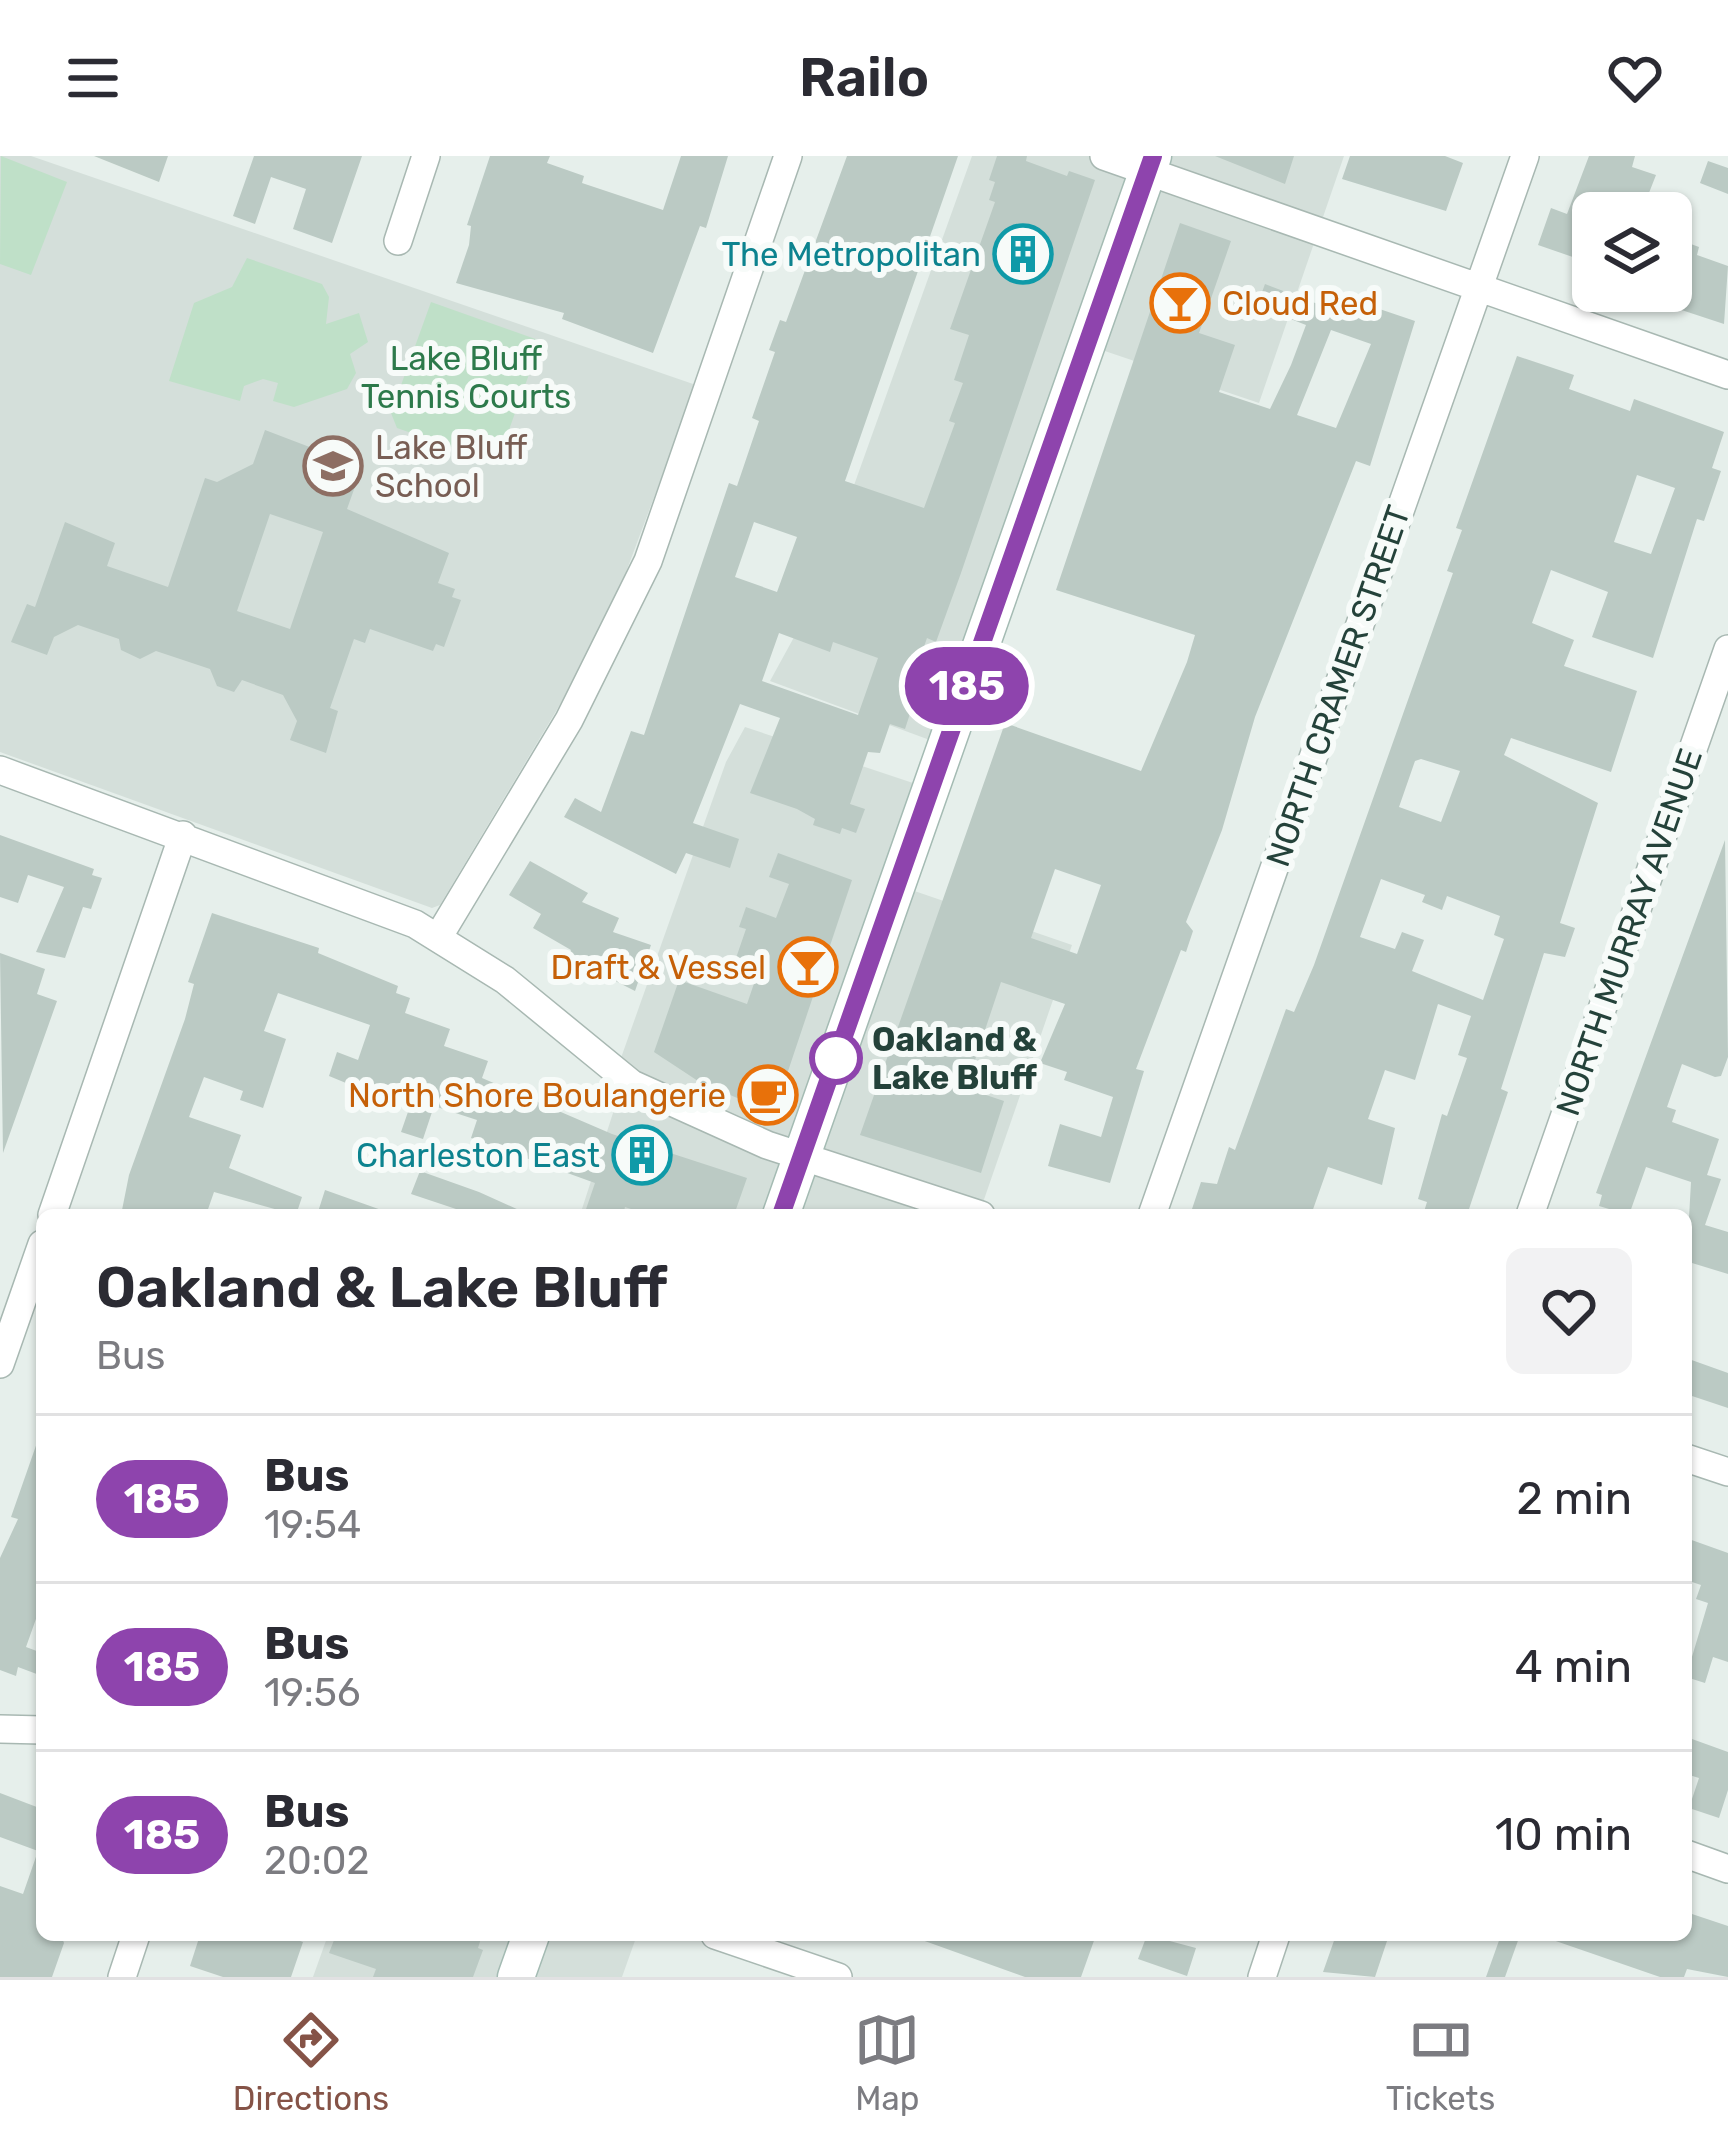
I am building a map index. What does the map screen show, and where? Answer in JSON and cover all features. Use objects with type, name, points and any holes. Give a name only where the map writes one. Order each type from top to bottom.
[{"type":"main road","points":[[783,1209],[1150,164]]},
{"type":"main road","points":[[516,1977],[529,1941]]},
{"type":"street","points":[[398,241],[426,156]]},
{"type":"street","points":[[439,936],[569,720],[640,578],[788,156]]},
{"type":"street","points":[[1104,156],[1150,164],[1478,289],[1728,375]]},
{"type":"street","name":"NORTH CRAMER STREET","points":[[1154,1209],[1525,156]]},
{"type":"street","name":"NORTH MURRAY AVENUE","points":[[1532,1209],[1728,650]]},
{"type":"street","points":[[0,770],[362,900],[439,936],[505,980],[632,1084],[696,1117],[962,1209]]},
{"type":"street","points":[[54,1209],[183,835]]},
{"type":"street","points":[[0,1277],[35,1289],[0,1364]]},
{"type":"street","points":[[1692,1460],[1728,1472]]},
{"type":"street","points":[[0,1729],[36,1730]]},
{"type":"street","points":[[1692,1856],[1728,1869]]},
{"type":"street","points":[[122,1977],[134,1941]]},
{"type":"street","points":[[733,1941],[838,1977]]},
{"type":"street","points":[[1262,1977],[1274,1941]]},
{"type":"shaded area","name":"Lake Bluff School","points":[[0,156],[31,156],[696,385],[604,631],[440,905],[432,908],[0,752]]},
{"type":"shaded area","points":[[972,156],[1344,156],[1259,403],[1087,345],[946,746],[770,681],[810,608]]},
{"type":"shaded area","points":[[745,727],[931,789],[897,885],[1072,945],[981,1209],[962,1209],[918,1196],[913,1209],[582,1209],[624,1079],[616,1072],[726,762]]},
{"type":"shaded area","points":[[326,1941],[635,1941],[622,1977],[313,1977]]},
{"type":"green space","points":[[1,156],[67,182],[31,275],[0,264]]},
{"type":"green space","points":[[247,258],[322,284],[329,297],[326,324],[359,313],[368,342],[350,354],[356,373],[347,389],[294,407],[273,401],[278,383],[263,379],[244,386],[240,401],[169,381],[194,303],[232,287]]},
{"type":"green space","name":"Lake Bluff Tennis Courts","points":[[431,302],[541,341],[497,463],[397,428],[391,413]]},
{"type":"building","points":[[94,156],[168,156],[159,182]]},
{"type":"building","points":[[254,156],[362,156],[332,243],[293,229],[306,189],[271,177],[255,224],[233,216]]},
{"type":"building","points":[[490,156],[550,156],[547,163],[584,176],[582,183],[663,210],[681,156],[728,156],[706,228],[700,226],[653,353],[562,319],[564,313],[456,283],[469,245],[471,226],[467,225]]},
{"type":"building","points":[[847,156],[958,156],[845,481],[924,508],[955,423],[949,421],[963,383],[954,380],[969,335],[950,329],[995,202],[989,200],[995,182],[989,180],[997,156],[1027,156],[1026,161],[1067,176],[1069,171],[1095,180],[936,642],[927,638],[911,684],[919,686],[905,729],[890,724],[880,753],[868,752],[850,804],[865,809],[856,833],[842,828],[840,834],[813,825],[815,819],[797,809],[750,793],[780,718],[740,704],[693,823],[739,839],[730,868],[686,853],[676,874],[564,817],[575,798],[601,812],[631,731],[644,735],[729,483],[737,486],[759,421],[752,418],[775,352],[769,350],[780,320],[786,322]],"holes":[[[754,522],[797,537],[777,592],[735,577]],[[779,633],[830,652],[833,642],[878,658],[858,715],[762,681]]]},
{"type":"building","points":[[1215,156],[1294,156],[1285,184]]},
{"type":"building","points":[[1350,156],[1445,156],[1463,163],[1446,211],[1342,179]]},
{"type":"building","points":[[1589,156],[1635,156],[1632,167],[1656,175],[1649,192],[1575,192]]},
{"type":"building","points":[[1708,161],[1728,168],[1728,194],[1700,183]]},
{"type":"building","points":[[1572,201],[1572,257],[1538,245],[1551,208],[1567,214]]},
{"type":"building","points":[[1180,223],[1231,241],[1199,333],[1235,345],[1219,392],[1270,409],[1291,365],[1306,325],[1257,306],[1265,284],[1339,312],[1344,297],[1415,321],[1370,466],[1356,461],[1255,717],[1222,830],[1186,922],[1193,931],[1186,952],[1181,950],[1136,1069],[1144,1071],[1110,1183],[1048,1166],[1060,1124],[1101,1137],[1113,1097],[1064,1080],[1067,1072],[1040,1063],[1065,1004],[1001,982],[971,1072],[980,1075],[977,1092],[1004,1101],[981,1173],[860,1135],[1005,723],[1141,771],[1187,662],[1195,635],[1056,590]],"holes":[[[1331,330],[1371,344],[1336,428],[1297,415]],[[1055,869],[1101,885],[1077,954],[1031,938]]]},
{"type":"building","points":[[1692,244],[1699,247],[1697,255],[1728,266],[1724,324],[1688,312],[1692,312]]},
{"type":"building","points":[[1517,356],[1574,375],[1569,389],[1630,411],[1634,399],[1724,432],[1712,468],[1721,471],[1704,521],[1697,519],[1653,658],[1592,637],[1608,592],[1551,570],[1532,623],[1574,640],[1564,666],[1637,691],[1611,772],[1511,738],[1504,755],[1598,803],[1560,923],[1575,928],[1565,957],[1544,953],[1501,1089],[1508,1092],[1469,1209],[1425,1209],[1427,1202],[1418,1199],[1442,1114],[1447,1116],[1467,1058],[1458,1055],[1471,1016],[1438,1004],[1415,1080],[1385,1070],[1368,1119],[1395,1128],[1382,1185],[1328,1167],[1313,1209],[1192,1209],[1201,1182],[1217,1184],[1229,1147],[1235,1150],[1286,1009],[1294,1012],[1314,965],[1453,573],[1447,571],[1462,530],[1456,528]],"holes":[[[1637,475],[1675,488],[1651,554],[1614,542]],[[1415,761],[1460,771],[1441,822],[1399,807]],[[1381,879],[1425,895],[1422,902],[1442,910],[1447,896],[1500,916],[1494,935],[1504,939],[1483,1000],[1412,971],[1424,940],[1402,932],[1395,949],[1360,937]]]},
{"type":"building","points":[[265,430],[362,467],[347,509],[449,553],[438,583],[455,589],[452,597],[461,600],[444,647],[436,644],[433,651],[370,629],[365,643],[354,639],[330,708],[338,711],[326,753],[290,740],[297,721],[283,695],[242,680],[234,692],[217,686],[210,669],[156,651],[140,659],[121,650],[119,639],[78,625],[54,637],[47,655],[11,642],[27,604],[35,607],[65,522],[115,543],[107,566],[168,587],[205,478],[217,482],[253,464]],"holes":[[[270,514],[323,532],[290,629],[237,611]]]},
{"type":"building","points":[[0,835],[94,869],[92,875],[102,878],[91,909],[83,907],[65,958],[36,952],[64,887],[28,875],[18,903],[0,897]]},
{"type":"building","points":[[1725,840],[1728,1057],[1721,1076],[1715,1077],[1682,1064],[1667,1107],[1676,1110],[1672,1122],[1719,1139],[1707,1175],[1721,1179],[1705,1225],[1728,1232],[1728,1274],[1692,1263],[1691,1182],[1646,1167],[1631,1209],[1599,1206],[1602,1195],[1596,1193]]},
{"type":"building","points":[[778,853],[852,880],[774,1113],[701,1083],[654,1052],[679,980],[747,1004],[760,966],[736,958],[746,929],[739,927],[746,907],[776,918],[789,884],[769,877]]},
{"type":"building","points":[[530,861],[588,893],[582,902],[619,918],[613,932],[651,945],[635,991],[568,957],[571,950],[533,928],[541,914],[509,895]]},
{"type":"building","points":[[212,913],[319,948],[318,953],[398,986],[396,993],[410,998],[405,1013],[450,1029],[444,1046],[488,1061],[482,1078],[612,1134],[747,1178],[736,1209],[586,1209],[595,1183],[471,1138],[477,1120],[434,1106],[423,1139],[401,1132],[409,1109],[329,1076],[337,1052],[358,1060],[370,1025],[278,993],[264,1031],[286,1039],[263,1108],[240,1100],[243,1091],[204,1077],[189,1117],[241,1135],[229,1168],[302,1197],[298,1209],[275,1209],[214,1192],[208,1209],[122,1209],[129,1175],[185,1019],[194,984],[188,982]]},
{"type":"building","points":[[0,953],[45,969],[37,994],[57,1001],[3,1153]]},
{"type":"building","points":[[420,1171],[517,1209],[456,1209],[411,1194]]},
{"type":"building","points":[[325,1190],[379,1209],[319,1209]]},
{"type":"building","points":[[1692,1360],[1728,1373],[1728,1408],[1692,1396]]},
{"type":"building","points":[[36,1446],[36,1619],[26,1647],[36,1651],[36,1674],[18,1667],[16,1676],[0,1670],[0,1558],[18,1519],[11,1517]]},
{"type":"building","points":[[1692,1540],[1728,1553],[1728,1662],[1713,1657],[1705,1683],[1692,1679],[1692,1657],[1708,1603],[1696,1599],[1701,1585],[1692,1582]]},
{"type":"building","points":[[1692,1739],[1728,1752],[1728,1790],[1719,1818],[1692,1809],[1699,1778],[1692,1776]]},
{"type":"building","points":[[0,1793],[36,1807],[36,1850],[0,1837]]},
{"type":"building","points":[[36,1857],[36,1941],[64,1943],[52,1977],[0,1977],[0,1886],[23,1894]]},
{"type":"building","points":[[1692,1914],[1728,1926],[1728,1977],[1687,1969],[1684,1977],[1660,1977],[1556,1941],[1692,1941]]},
{"type":"building","points":[[198,1941],[303,1942],[291,1977],[223,1977],[190,1966]]},
{"type":"building","points":[[334,1941],[480,1941],[478,1948],[483,1950],[473,1977],[373,1977],[376,1969],[329,1953]]},
{"type":"building","points":[[925,1941],[1094,1941],[1081,1977],[1025,1977]]},
{"type":"building","points":[[1145,1941],[1196,1948],[1187,1976],[1138,1959]]},
{"type":"building","points":[[1334,1941],[1387,1941],[1375,1977],[1323,1972]]},
{"type":"building","points":[[1499,1941],[1518,1941],[1505,1977],[1486,1977]]},
{"type":"bus line","name":"185","points":[[783,1209],[1153,156]]},
{"type":"place","name":"The Metropolitan","points":[[1023,254]]},
{"type":"place","name":"Cloud Red","points":[[1180,303]]},
{"type":"place","name":"Lake Bluff School","points":[[333,466]]},
{"type":"place","name":"Draft & Vessel","points":[[808,967]]},
{"type":"place","name":"Oakland & Lake Bluff","points":[[836,1058]]},
{"type":"place","name":"North Shore Boulangerie","points":[[768,1095]]},
{"type":"place","name":"Charleston East","points":[[642,1155]]}]
